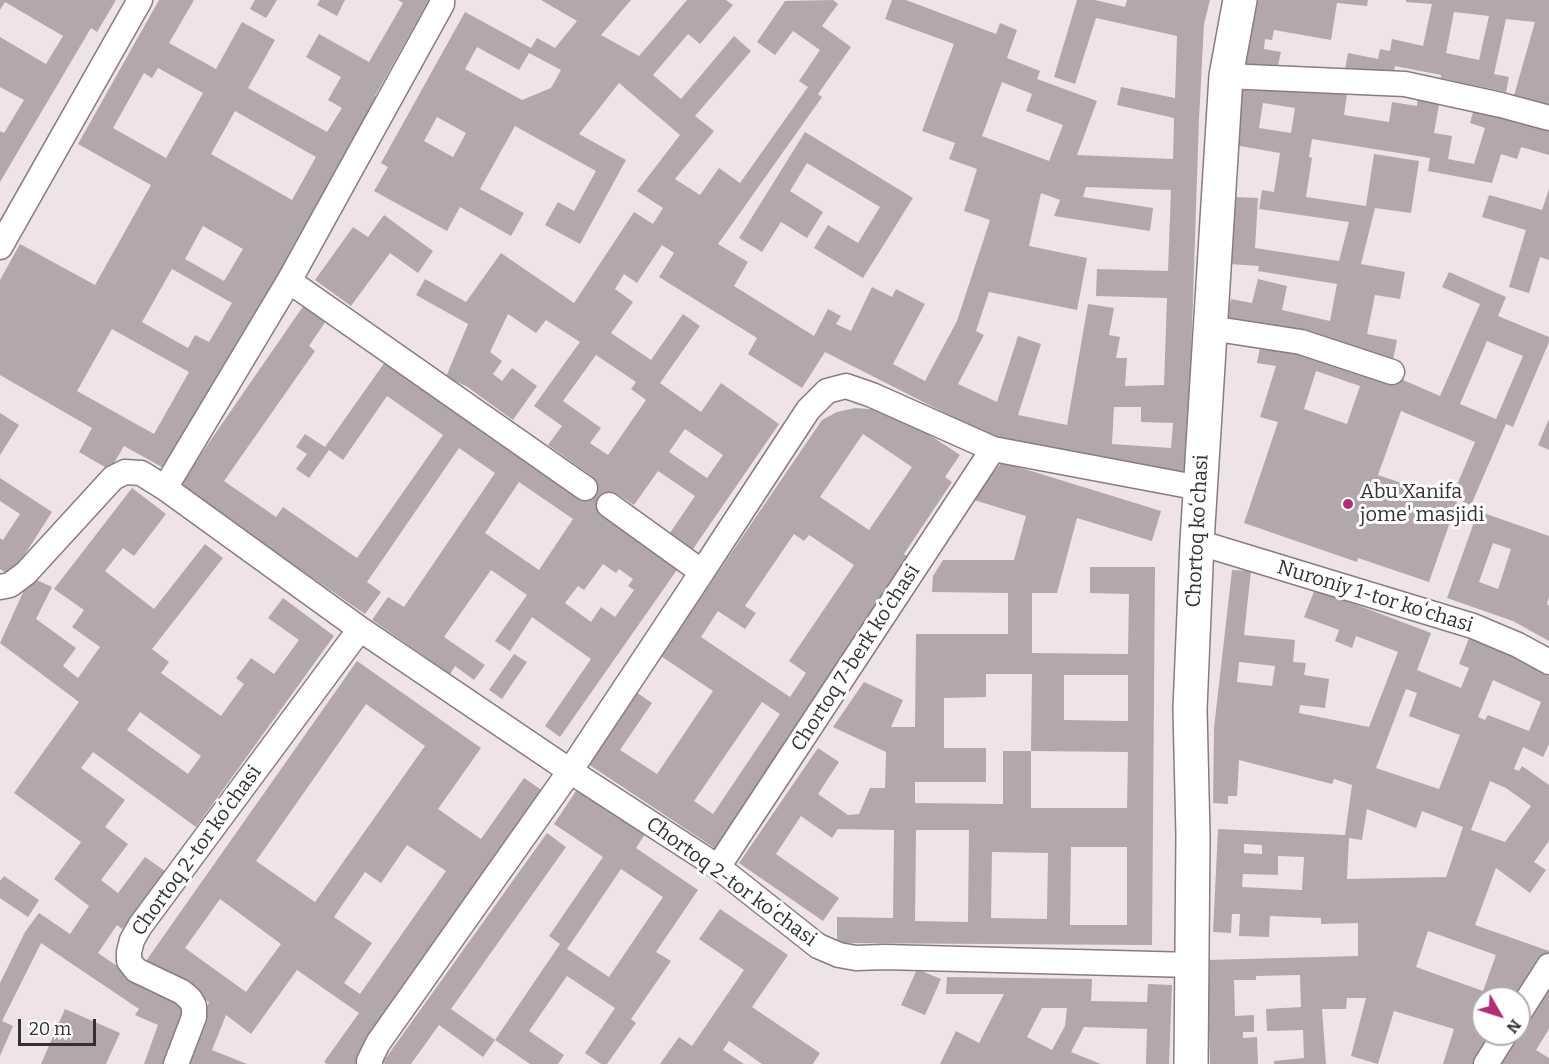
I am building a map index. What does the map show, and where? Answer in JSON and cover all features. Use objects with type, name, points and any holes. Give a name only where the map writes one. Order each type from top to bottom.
[{"type":"main road","name":"Chortoq koʻchasi","points":[[1191,1064],[1193,836],[1190,709],[1197,542],[1226,76],[1240,0]]},
{"type":"street","points":[[0,247],[140,0]]},
{"type":"street","points":[[165,488],[289,281],[442,4],[442,0]]},
{"type":"street","points":[[1226,76],[1405,84],[1502,105],[1549,118]]},
{"type":"street","points":[[289,281],[585,488]]},
{"type":"street","points":[[1210,328],[1301,342],[1392,372]]},
{"type":"street","points":[[370,1064],[369,1061],[378,1043],[570,771],[808,410],[827,391],[846,386],[872,395],[993,449],[1200,488]]},
{"type":"street","name":"Chortoq 7-berk koʻchasi","points":[[718,867],[993,449]]},
{"type":"street","name":"Chortoq 2-tor koʻchasi","points":[[0,587],[10,585],[26,573],[113,478],[125,472],[141,473],[360,629],[570,771],[718,867],[818,946],[839,955],[856,958],[1192,965]]},
{"type":"street","points":[[609,505],[702,572]]},
{"type":"street","name":"Nuroniy 1-tor koʻchasi","points":[[1197,542],[1473,626],[1518,645],[1549,662]]},
{"type":"street","name":"Chortoq 2-tor koʻchasi","points":[[176,1064],[194,1017],[194,1006],[182,992],[136,970],[129,961],[132,940],[140,926],[360,629]]},
{"type":"street","points":[[1531,994],[1549,966]]},
{"type":"street","points":[[1486,1064],[1497,1046]]},
{"type":"building","points":[[0,0],[116,0],[97,32],[91,28],[0,182],[0,131],[4,133],[24,100],[0,87],[0,37],[46,64],[63,36],[5,2],[0,10]]},
{"type":"building","points":[[159,0],[194,0],[169,43],[216,69],[242,22],[275,40],[248,88],[327,132],[342,108],[328,100],[341,77],[306,57],[319,34],[369,62],[403,3],[398,0],[429,0],[375,96],[380,99],[169,471],[124,446],[110,470],[79,452],[92,428],[0,375],[0,280],[20,244],[95,285],[151,185],[78,144]],"holes":[[[158,68],[203,93],[166,158],[113,128],[144,73],[152,78]],[[235,111],[316,157],[292,200],[211,154]],[[203,226],[243,249],[224,281],[185,259]],[[172,269],[232,303],[209,342],[195,335],[188,348],[142,322]],[[112,329],[189,372],[154,434],[77,391]]]},
{"type":"building","points":[[255,0],[277,0],[266,18],[250,9]]},
{"type":"building","points":[[320,0],[345,0],[337,16],[317,5]]},
{"type":"building","points":[[541,0],[631,0],[601,35],[639,56],[687,0],[726,0],[733,5],[700,44],[688,34],[653,75],[681,99],[734,36],[751,51],[695,116],[714,131],[675,179],[700,195],[719,168],[740,183],[808,87],[799,81],[820,50],[793,31],[775,55],[757,42],[785,1],[833,0],[838,4],[822,26],[851,47],[818,94],[822,97],[718,244],[748,262],[734,286],[814,336],[828,309],[841,316],[836,324],[851,331],[872,287],[892,297],[896,289],[925,304],[893,364],[925,381],[957,321],[990,220],[964,211],[977,169],[949,159],[955,143],[922,131],[954,44],[885,19],[892,0],[906,0],[996,34],[1000,23],[1017,30],[1007,58],[1040,71],[1037,79],[1097,101],[1077,155],[1173,159],[1174,118],[1117,105],[1121,87],[1175,98],[1177,36],[1096,18],[1075,84],[1054,77],[1077,0],[1095,0],[1125,7],[1127,0],[1210,0],[1204,24],[1199,119],[1191,358],[1192,406],[1186,473],[1009,444],[825,352],[802,388],[748,354],[757,338],[659,277],[674,253],[662,245],[637,283],[624,274],[615,289],[633,302],[611,333],[651,360],[683,314],[700,326],[660,383],[701,412],[721,383],[779,424],[693,549],[670,533],[695,496],[658,471],[634,505],[617,494],[609,505],[679,567],[560,737],[545,726],[591,659],[532,617],[510,651],[495,641],[527,595],[491,570],[444,637],[485,665],[474,680],[455,666],[450,674],[372,620],[388,597],[404,607],[495,473],[459,448],[367,582],[381,592],[365,614],[179,486],[304,305],[326,321],[309,346],[315,351],[224,481],[276,517],[283,507],[357,558],[443,435],[387,396],[343,460],[329,450],[309,478],[296,469],[307,454],[296,447],[305,434],[325,447],[385,362],[579,497],[593,477],[548,445],[562,426],[534,406],[580,342],[546,320],[536,333],[508,314],[490,352],[502,361],[493,374],[502,381],[512,368],[537,386],[513,420],[466,386],[446,377],[468,324],[416,295],[425,279],[466,302],[501,253],[574,303],[634,212],[653,224],[663,208],[637,191],[680,135],[619,83],[579,134],[626,160],[580,244],[545,225],[558,202],[574,211],[596,171],[515,126],[480,189],[524,213],[511,236],[460,207],[447,231],[374,191],[388,167],[381,163],[465,12],[531,48],[537,38],[555,48],[577,21]],"holes":[[[477,47],[519,70],[529,53],[561,70],[551,88],[522,100],[465,69]],[[1002,82],[1032,94],[1026,111],[1063,125],[1049,161],[982,136]],[[437,117],[466,133],[453,157],[424,141]],[[1086,187],[1171,190],[1168,271],[1097,269],[1096,296],[1167,298],[1164,385],[1125,386],[1127,358],[1116,358],[1120,337],[1109,335],[1114,308],[1088,304],[1067,425],[1018,415],[1041,344],[1018,336],[997,402],[958,384],[984,335],[976,331],[989,292],[1077,310],[1087,258],[1029,246],[1041,193],[1060,200],[1054,216],[1150,231],[1153,208],[1083,197]],[[596,355],[636,382],[631,389],[646,400],[608,455],[590,443],[601,428],[563,401]],[[1114,407],[1141,407],[1141,422],[1173,423],[1171,448],[1112,444]],[[685,429],[723,455],[707,478],[669,452]],[[519,482],[573,519],[539,570],[485,533]],[[603,564],[616,573],[619,569],[633,579],[628,586],[634,590],[615,617],[601,607],[591,622],[565,603],[578,586],[584,590]]]},
{"type":"building","points":[[1257,0],[1368,0],[1367,6],[1337,3],[1331,40],[1274,30],[1272,40],[1265,39],[1264,49],[1281,52],[1277,70],[1245,64]]},
{"type":"building","points":[[1406,0],[1549,0],[1549,109],[1513,99],[1535,22],[1506,19],[1494,74],[1509,77],[1506,92],[1395,66],[1393,76],[1344,75],[1348,53],[1378,59],[1380,49],[1390,51],[1392,39],[1423,46],[1432,4],[1406,2]],"holes":[[[1454,12],[1489,16],[1479,60],[1446,53]]]},
{"type":"building","points":[[1245,79],[1347,94],[1344,115],[1389,122],[1392,102],[1417,106],[1418,95],[1440,99],[1434,133],[1452,136],[1448,159],[1474,164],[1485,128],[1470,123],[1474,109],[1549,121],[1549,155],[1521,147],[1517,159],[1501,154],[1492,183],[1428,171],[1430,158],[1312,139],[1309,157],[1312,158],[1306,197],[1366,206],[1374,154],[1419,161],[1411,213],[1375,208],[1361,264],[1405,272],[1400,299],[1375,295],[1367,334],[1397,340],[1393,360],[1226,322],[1231,299],[1252,303],[1258,279],[1287,286],[1282,310],[1330,321],[1337,284],[1258,271],[1259,266],[1230,264],[1234,197],[1258,198],[1255,248],[1339,261],[1349,222],[1259,209],[1262,190],[1274,192],[1280,153],[1234,145]],"holes":[[[1263,103],[1295,108],[1291,133],[1259,128]]]},
{"type":"building","points":[[805,132],[913,198],[863,278],[814,248],[828,225],[858,243],[880,207],[807,163],[790,191],[823,212],[807,238],[781,222],[762,252],[739,238]]},
{"type":"building","points":[[1549,189],[1549,260],[1540,257],[1529,293],[1509,287],[1526,230],[1482,217],[1489,195],[1542,210]]},
{"type":"building","points":[[384,215],[433,251],[418,273],[390,253],[351,306],[315,280],[353,227],[368,237]]},
{"type":"building","points":[[1449,272],[1506,297],[1498,316],[1549,337],[1549,342],[1513,427],[1506,424],[1471,505],[1452,497],[1475,442],[1401,411],[1378,475],[1457,502],[1429,582],[1358,558],[1357,562],[1244,523],[1278,422],[1260,417],[1276,366],[1257,363],[1262,337],[1387,373],[1440,396],[1480,304],[1442,287]],"holes":[[[1487,341],[1523,356],[1496,419],[1460,404]],[[1316,371],[1360,386],[1347,424],[1304,409]]]},
{"type":"building","points":[[855,408],[884,410],[907,420],[960,455],[945,477],[952,482],[904,554],[912,559],[716,849],[588,764],[636,692],[652,703],[620,750],[657,774],[713,691],[661,656],[822,420],[837,412]],"holes":[[[863,434],[912,467],[869,530],[820,497]],[[794,534],[804,541],[809,535],[854,565],[789,661],[806,673],[790,697],[701,637],[718,611],[745,629],[756,613],[745,606]],[[762,702],[780,714],[713,814],[694,801]]]},
{"type":"building","points":[[0,413],[19,425],[0,455]]},
{"type":"building","points":[[1549,419],[1549,450],[1538,445]]},
{"type":"building","points":[[1002,462],[1161,511],[1152,541],[1077,518],[1057,593],[1032,593],[1032,653],[1128,654],[1129,594],[1090,593],[1090,567],[1155,567],[1152,945],[837,943],[837,917],[893,918],[894,830],[838,829],[832,838],[801,816],[776,854],[839,898],[823,921],[739,863],[818,748],[839,762],[818,794],[848,815],[859,814],[870,788],[885,788],[886,752],[833,727],[864,682],[903,700],[891,727],[915,727],[916,634],[1008,634],[1008,593],[932,592],[933,576],[943,560],[1014,560],[1026,516],[974,500],[976,493]],"holes":[[[986,674],[1032,674],[1031,751],[1003,751],[1003,804],[915,803],[915,782],[986,782],[986,748],[944,748],[944,698],[986,697]],[[1064,675],[1128,675],[1128,721],[1064,720]],[[1031,751],[1128,752],[1127,808],[1031,808]],[[916,830],[969,830],[968,922],[915,921]],[[1071,847],[1127,847],[1127,925],[1070,925]],[[992,852],[1048,853],[1047,919],[991,918]]]},
{"type":"building","points":[[0,478],[52,512],[11,576],[0,569],[0,538],[3,540],[20,514],[0,501]]},
{"type":"building","points":[[132,488],[166,514],[134,556],[123,548],[105,571],[154,609],[205,544],[223,558],[152,649],[169,662],[161,673],[221,716],[244,684],[236,678],[251,658],[274,674],[299,640],[268,618],[283,598],[334,636],[196,827],[93,752],[81,768],[125,800],[105,827],[128,844],[101,880],[118,893],[145,857],[165,871],[122,929],[117,925],[98,953],[151,989],[192,1011],[168,1064],[144,1064],[158,1025],[135,1015],[139,1009],[41,943],[2,1021],[13,1026],[0,1056],[0,983],[25,932],[39,913],[70,934],[89,906],[54,879],[81,842],[14,793],[79,702],[0,643],[30,577],[52,587],[36,619],[76,648],[63,666],[78,678],[100,647],[72,627],[84,610],[54,589]],"holes":[[[140,712],[201,756],[188,774],[127,730]]]},
{"type":"building","points":[[1478,511],[1549,536],[1547,604],[1549,606],[1549,641],[1513,621],[1447,598]],"holes":[[[1493,543],[1511,549],[1498,589],[1479,582]]]},
{"type":"building","points":[[1232,570],[1251,571],[1244,635],[1295,640],[1293,662],[1306,663],[1304,675],[1329,679],[1325,708],[1300,705],[1299,713],[1369,727],[1398,652],[1356,636],[1352,648],[1335,641],[1339,630],[1304,617],[1315,589],[1431,633],[1417,670],[1461,688],[1469,668],[1459,664],[1469,638],[1504,651],[1549,676],[1549,744],[1543,757],[1523,747],[1514,769],[1519,771],[1522,766],[1549,785],[1549,841],[1534,862],[1546,870],[1530,893],[1496,868],[1475,925],[1549,951],[1549,953],[1527,986],[1485,986],[1496,955],[1428,931],[1416,967],[1471,987],[1471,1046],[1487,1046],[1474,1064],[1443,1064],[1454,1029],[1394,1011],[1378,1064],[1351,1056],[1366,998],[1347,998],[1346,1009],[1322,1009],[1326,1064],[1274,1064],[1274,1061],[1304,1058],[1303,1030],[1267,1031],[1266,1009],[1301,1007],[1300,975],[1256,976],[1256,980],[1234,980],[1235,1016],[1254,1015],[1254,1032],[1243,1032],[1243,1038],[1257,1037],[1258,1064],[1210,1064],[1207,960],[1358,956],[1358,923],[1321,924],[1321,918],[1270,916],[1269,937],[1239,936],[1240,914],[1232,914],[1231,933],[1213,932],[1218,829],[1345,835],[1352,785],[1334,779],[1332,784],[1239,760],[1237,796],[1228,796],[1228,804],[1213,803],[1214,728]],"holes":[[[1239,662],[1275,666],[1272,686],[1237,682]],[[1493,680],[1541,702],[1529,731],[1488,715],[1485,720],[1478,717]],[[1406,689],[1417,693],[1409,716],[1460,735],[1439,789],[1376,768]],[[1490,781],[1506,788],[1531,806],[1505,842],[1471,830]],[[1367,809],[1416,828],[1422,811],[1463,827],[1446,877],[1347,879],[1349,838],[1362,840]],[[1244,844],[1262,845],[1262,854],[1244,853]],[[1278,856],[1304,857],[1302,890],[1242,887],[1243,874],[1278,875]]]},
{"type":"building","points":[[514,654],[527,662],[502,699],[489,690]]},
{"type":"building","points":[[357,661],[481,748],[438,809],[481,839],[524,778],[546,793],[356,1064],[327,1064],[324,1062],[359,1013],[297,970],[251,1034],[226,1015],[212,1050],[247,1064],[181,1064],[193,1042],[209,1002],[146,961]],"holes":[[[366,704],[425,746],[315,902],[256,861]],[[407,845],[446,871],[360,994],[344,983],[372,943],[334,917],[365,872],[381,883]],[[220,899],[281,944],[246,992],[185,948]]]},
{"type":"building","points":[[582,782],[649,828],[636,848],[698,890],[656,952],[671,961],[631,1019],[636,1023],[607,1064],[601,1064],[585,1053],[615,1008],[567,976],[529,1031],[564,1055],[558,1064],[530,1064],[495,1040],[560,944],[549,936],[603,857],[554,824]],"holes":[[[621,869],[663,897],[609,977],[567,949]]]},
{"type":"building","points":[[547,833],[566,847],[451,1009],[495,1040],[483,1057],[439,1025],[411,1064],[385,1064],[383,1062]]},
{"type":"building","points":[[4,876],[39,900],[28,917],[0,898],[0,881]]},
{"type":"building","points":[[720,909],[788,955],[752,1007],[820,1053],[813,1064],[762,1064],[729,1041],[723,1050],[744,1064],[660,1064],[679,1037],[692,1046],[744,970],[699,939]]},
{"type":"building","points":[[917,969],[941,979],[925,1015],[901,1005]]},
{"type":"building","points":[[947,977],[1092,979],[1091,1001],[1147,1002],[1148,984],[1172,985],[1169,1064],[1146,1064],[1147,1029],[1084,1027],[1071,1052],[1101,1064],[940,1064],[956,1031],[979,1043],[1004,994],[946,994]],"holes":[[[1042,1008],[1067,1008],[1065,1026],[1052,1050],[1027,1037]]]},
{"type":"building","points":[[1549,981],[1549,1029],[1536,1050],[1549,1058],[1549,1064],[1495,1064],[1507,1046],[1531,1046],[1531,1009]]},
{"type":"building","points":[[65,1009],[120,1033],[106,1064],[41,1064]]},
{"type":"place","name":"Abu Xanifa jome' masjidi","points":[[1348,504]]}]
